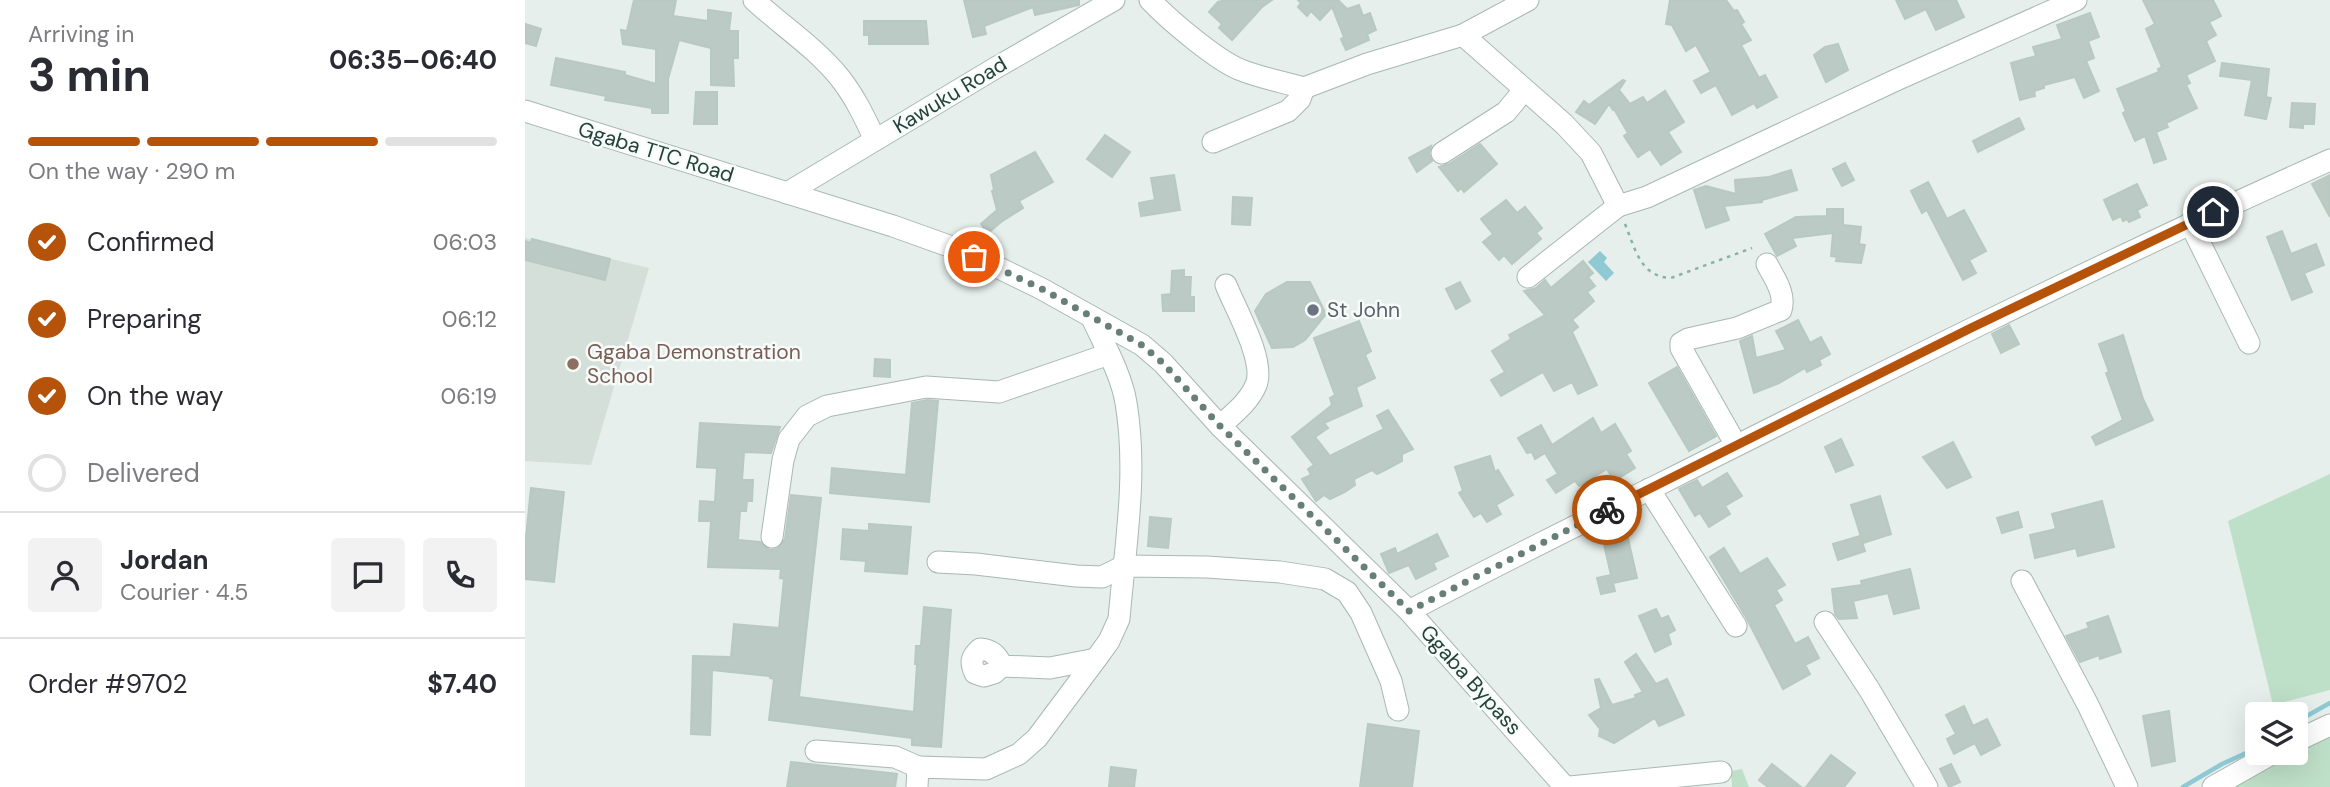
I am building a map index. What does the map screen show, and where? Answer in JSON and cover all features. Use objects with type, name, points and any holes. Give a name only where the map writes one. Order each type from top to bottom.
[{"type":"street","points":[[754,0],[839,77],[855,99],[875,140]]},
{"type":"street","name":"Kawuku Road","points":[[787,193],[1114,0]]},
{"type":"street","points":[[1150,0],[1193,38],[1229,64],[1240,70],[1304,88],[1378,60],[1462,35],[1528,0]]},
{"type":"street","points":[[1528,277],[1618,206],[1647,197],[1896,80],[2076,0]]},
{"type":"street","points":[[1462,35],[1564,124],[1591,153],[1618,206]]},
{"type":"street","points":[[1213,142],[1288,111],[1300,99],[1304,88]]},
{"type":"street","points":[[1442,153],[1506,112],[1524,90]]},
{"type":"street","name":"Ggaba TTC Road","points":[[525,111],[787,193]]},
{"type":"street","points":[[1409,611],[1971,328],[2190,223],[2330,160]]},
{"type":"street","name":"Ggaba Bypass","points":[[787,193],[949,246],[1042,289],[1142,345],[1163,363],[1220,426],[1409,611],[1565,787]]},
{"type":"street","points":[[2190,223],[2249,343]]},
{"type":"street","points":[[1736,445],[1681,348],[1681,343],[1737,328],[1781,310],[1782,293],[1767,264]]},
{"type":"street","points":[[1220,426],[1249,397],[1258,381],[1257,360],[1226,285]]},
{"type":"street","points":[[816,751],[895,757],[917,777],[986,769],[1019,754],[1037,738],[1109,641],[1119,619],[1132,468],[1126,401],[1092,318]]},
{"type":"street","points":[[772,537],[782,460],[789,439],[807,416],[827,406],[926,387],[999,392],[1109,354]]},
{"type":"street","points":[[1649,489],[1736,626]]},
{"type":"street","points":[[937,562],[1102,577],[1123,566],[1207,567],[1280,572],[1325,579],[1347,593],[1361,613],[1391,681],[1398,710]]},
{"type":"street","points":[[2022,581],[2088,705],[2127,787]]},
{"type":"street","points":[[1825,622],[1869,689],[1927,787]]},
{"type":"street","points":[[1002,666],[1050,668],[1096,659]]},
{"type":"street","points":[[1050,668],[1069,693]]},
{"type":"street","points":[[2308,735],[2330,725]]},
{"type":"street","points":[[2213,787],[2252,765]]},
{"type":"street","points":[[1570,787],[1721,772]]},
{"type":"path","points":[[1618,206],[1642,263],[1659,278],[1671,278],[1752,248]]},
{"type":"shaded area","name":"Ggaba Demonstration School","points":[[525,238],[649,268],[591,465],[525,461]]},
{"type":"green space","points":[[2330,474],[2330,690],[2284,702],[2272,702],[2228,521]]},
{"type":"green space","points":[[2330,731],[2330,787],[2230,787],[2270,765],[2308,765],[2308,743]]},
{"type":"green space","points":[[1742,769],[1749,787],[1732,787],[1731,771]]},
{"type":"water","points":[[1600,251],[1607,258],[1604,262],[1614,273],[1606,281],[1588,262]]},
{"type":"building","points":[[634,0],[676,0],[673,16],[708,21],[708,10],[731,13],[729,31],[738,31],[738,58],[733,58],[734,86],[711,85],[711,48],[679,40],[668,79],[668,113],[652,113],[652,108],[605,100],[606,96],[551,85],[556,58],[625,72],[625,75],[656,84],[656,49],[623,44],[621,30],[627,31]]},
{"type":"building","points":[[964,0],[1079,0],[1079,5],[1035,15],[1033,7],[984,26],[986,34],[973,37]]},
{"type":"building","points":[[1272,0],[1262,7],[1232,40],[1219,28],[1222,24],[1209,12],[1218,2]]},
{"type":"building","points":[[1298,0],[1338,0],[1347,9],[1359,5],[1363,16],[1370,13],[1376,30],[1367,34],[1369,40],[1346,50],[1341,39],[1344,37],[1332,7],[1320,20],[1311,11],[1307,16],[1298,7],[1301,3]]},
{"type":"building","points":[[1670,0],[1726,0],[1734,11],[1737,10],[1744,22],[1741,24],[1751,40],[1741,45],[1759,78],[1765,75],[1777,97],[1757,108],[1754,103],[1732,115],[1716,85],[1701,93],[1694,81],[1711,72],[1696,45],[1686,51],[1672,25],[1666,24]]},
{"type":"building","points":[[1896,0],[1956,0],[1964,17],[1936,30],[1926,9],[1905,19]]},
{"type":"building","points":[[2143,0],[2213,0],[2221,16],[2209,22],[2216,35],[2206,41],[2215,61],[2186,75],[2190,83],[2186,85],[2197,108],[2166,123],[2168,127],[2156,132],[2166,159],[2154,163],[2145,136],[2135,141],[2123,113],[2126,111],[2117,89],[2159,72],[2158,69],[2162,67],[2146,29],[2155,24]]},
{"type":"building","points":[[2090,13],[2099,37],[2088,41],[2094,58],[2086,61],[2099,91],[2084,98],[2075,77],[2044,85],[2044,88],[2034,91],[2035,96],[2020,100],[2011,63],[2036,56],[2033,47],[2062,39],[2057,25]]},
{"type":"building","points":[[864,21],[926,21],[928,44],[869,44],[869,35],[864,35]]},
{"type":"building","points":[[525,24],[541,29],[536,46],[525,43]]},
{"type":"building","points":[[1838,44],[1848,70],[1826,82],[1814,55],[1825,47]]},
{"type":"building","points":[[2222,63],[2269,69],[2266,97],[2271,98],[2266,119],[2245,115],[2252,80],[2220,76]]},
{"type":"building","points":[[1625,81],[1619,90],[1630,104],[1643,97],[1647,103],[1665,91],[1684,122],[1668,132],[1681,152],[1661,165],[1650,149],[1638,157],[1624,136],[1628,133],[1609,104],[1595,124],[1576,112],[1584,101],[1589,105]]},
{"type":"building","points":[[696,92],[717,92],[717,124],[694,124]]},
{"type":"building","points":[[2292,103],[2315,104],[2314,124],[2303,124],[2303,128],[2290,127]]},
{"type":"building","points":[[2019,118],[2024,129],[1978,152],[1973,141]]},
{"type":"building","points":[[1105,135],[1130,152],[1112,177],[1087,159]]},
{"type":"building","points":[[1480,144],[1497,164],[1464,192],[1461,188],[1458,191],[1439,167],[1449,164]]},
{"type":"building","points":[[1431,146],[1429,154],[1432,161],[1417,172],[1409,158]]},
{"type":"building","points":[[1035,152],[1053,182],[1019,201],[1023,208],[988,233],[981,224],[997,210],[991,175]]},
{"type":"building","points":[[1845,163],[1854,180],[1842,186],[1833,169]]},
{"type":"building","points":[[1791,170],[1797,190],[1762,202],[1724,206],[1729,220],[1706,228],[1694,190],[1706,186],[1736,194],[1735,180],[1769,177]]},
{"type":"building","points":[[1174,175],[1180,210],[1141,216],[1139,203],[1155,200],[1151,178]]},
{"type":"building","points":[[2330,175],[2330,217],[2312,184]]},
{"type":"building","points":[[1928,182],[1947,219],[1964,210],[1986,251],[1969,260],[1976,273],[1963,280],[1927,210],[1922,213],[1911,191]]},
{"type":"building","points":[[2137,184],[2147,205],[2137,210],[2140,217],[2129,222],[2127,219],[2123,221],[2121,216],[2113,220],[2104,200]]},
{"type":"building","points":[[1233,197],[1252,198],[1250,225],[1232,224]]},
{"type":"building","points":[[1506,200],[1517,213],[1525,207],[1542,228],[1536,233],[1541,239],[1512,264],[1504,255],[1499,260],[1483,242],[1493,234],[1481,219]]},
{"type":"building","points":[[1827,209],[1843,209],[1843,225],[1861,227],[1859,244],[1865,245],[1861,263],[1836,261],[1837,257],[1831,256],[1833,233],[1792,238],[1796,246],[1777,256],[1765,234],[1796,217],[1827,216]]},
{"type":"building","points":[[2282,231],[2291,254],[2316,244],[2324,265],[2304,273],[2312,292],[2292,300],[2267,237]]},
{"type":"building","points":[[532,239],[610,259],[605,280],[525,260],[525,241],[531,243]]},
{"type":"building","points":[[1583,261],[1593,273],[1588,277],[1595,286],[1587,292],[1594,301],[1572,320],[1578,327],[1572,332],[1597,385],[1578,394],[1572,382],[1554,391],[1543,372],[1501,396],[1491,380],[1505,372],[1492,351],[1511,339],[1509,335],[1545,315],[1524,291],[1536,288],[1545,280],[1551,288]]},
{"type":"building","points":[[1184,270],[1184,277],[1191,277],[1190,297],[1194,297],[1194,311],[1163,311],[1162,295],[1171,294],[1172,271]]},
{"type":"building","points":[[1287,282],[1310,282],[1326,314],[1305,340],[1293,347],[1272,348],[1255,311],[1266,294]]},
{"type":"building","points":[[1460,282],[1470,301],[1456,309],[1446,289]]},
{"type":"building","points":[[1798,320],[1810,343],[1821,337],[1830,354],[1819,360],[1821,365],[1807,372],[1805,368],[1754,393],[1740,341],[1752,336],[1756,358],[1786,350],[1776,331]]},
{"type":"building","points":[[1359,321],[1371,351],[1365,355],[1375,378],[1356,387],[1362,406],[1324,423],[1328,428],[1315,437],[1330,456],[1384,429],[1377,416],[1388,410],[1413,449],[1402,454],[1402,461],[1387,469],[1377,474],[1372,470],[1354,479],[1355,485],[1345,492],[1330,499],[1324,495],[1316,501],[1302,479],[1311,475],[1308,469],[1314,465],[1292,437],[1332,405],[1330,398],[1335,395],[1314,338]]},
{"type":"building","points":[[2009,325],[2019,344],[2001,353],[1992,334]]},
{"type":"building","points":[[2123,335],[2143,399],[2153,420],[2096,445],[2092,437],[2123,420],[2099,344]]},
{"type":"building","points":[[875,359],[890,360],[890,377],[874,376]]},
{"type":"building","points":[[1677,367],[1716,436],[1689,451],[1649,383]]},
{"type":"building","points":[[938,401],[929,502],[830,493],[832,468],[906,475],[912,403]]},
{"type":"building","points":[[1593,418],[1601,433],[1615,424],[1631,451],[1626,454],[1635,468],[1614,481],[1607,469],[1579,486],[1575,481],[1556,493],[1547,480],[1558,474],[1545,453],[1535,459],[1532,452],[1527,453],[1518,438],[1541,425],[1552,445]]},
{"type":"building","points":[[700,423],[780,427],[771,453],[744,452],[742,480],[753,480],[752,501],[747,501],[746,511],[740,511],[738,540],[760,542],[769,550],[777,549],[785,539],[791,495],[821,498],[799,697],[914,712],[916,646],[921,646],[924,607],[951,610],[941,747],[912,745],[912,738],[769,720],[774,679],[770,676],[712,670],[710,735],[691,734],[693,656],[731,657],[734,624],[779,628],[784,579],[780,578],[781,569],[708,567],[711,521],[699,521],[700,501],[715,502],[717,468],[697,467]]},
{"type":"building","points":[[1841,439],[1853,465],[1836,472],[1825,447]]},
{"type":"building","points":[[1953,442],[1971,477],[1947,488],[1923,457]]},
{"type":"building","points":[[1490,456],[1495,472],[1498,470],[1513,495],[1496,505],[1501,514],[1487,522],[1481,513],[1474,517],[1459,493],[1463,491],[1455,467]]},
{"type":"building","points":[[1727,473],[1742,496],[1725,506],[1730,514],[1709,527],[1700,513],[1695,516],[1679,489],[1697,480],[1702,488]]},
{"type":"building","points":[[531,488],[564,492],[554,582],[525,579],[525,547]]},
{"type":"building","points":[[1880,496],[1891,534],[1863,543],[1851,505]]},
{"type":"building","points":[[2102,501],[2114,547],[2078,556],[2076,548],[2035,558],[2030,535],[2056,529],[2052,514]]},
{"type":"building","points":[[2018,512],[2022,527],[2002,533],[1997,518]]},
{"type":"building","points":[[1150,517],[1171,519],[1168,548],[1148,546]]},
{"type":"building","points":[[869,524],[911,527],[907,574],[865,571],[866,561],[841,559],[843,529],[869,531]]},
{"type":"building","points":[[1437,534],[1448,556],[1433,563],[1436,569],[1416,579],[1409,565],[1389,573],[1381,554],[1395,548],[1397,554]]},
{"type":"building","points":[[1627,534],[1637,578],[1613,583],[1615,591],[1601,594],[1597,578],[1611,575],[1603,540]]},
{"type":"building","points":[[1860,536],[1865,551],[1838,560],[1833,544]]},
{"type":"building","points":[[1724,548],[1740,574],[1767,558],[1785,585],[1776,590],[1782,600],[1774,605],[1795,644],[1808,637],[1819,658],[1805,665],[1810,674],[1783,689],[1747,619],[1710,557]]},
{"type":"building","points":[[1910,569],[1919,608],[1894,614],[1888,593],[1853,601],[1857,618],[1839,619],[1835,614],[1832,589],[1862,585],[1861,581]]},
{"type":"building","points":[[1656,609],[1661,619],[1668,616],[1675,630],[1668,634],[1671,644],[1655,652],[1639,616]]},
{"type":"building","points":[[2108,616],[2121,652],[2100,659],[2099,655],[2080,662],[2066,636],[2089,628],[2087,623]]},
{"type":"building","points":[[1636,654],[1656,684],[1667,679],[1684,715],[1659,726],[1655,718],[1614,743],[1599,736],[1600,729],[1589,715],[1601,708],[1595,680],[1599,679],[1612,705],[1636,698],[1635,695],[1643,692],[1625,662]]},
{"type":"building","points":[[1964,706],[1973,726],[1987,719],[2000,745],[1981,755],[1975,743],[1954,754],[1947,739],[1956,734],[1946,715]]},
{"type":"building","points":[[2169,711],[2175,761],[2152,766],[2143,716]]},
{"type":"building","points":[[1368,724],[1419,731],[1412,787],[1360,787]]},
{"type":"building","points":[[1831,755],[1855,773],[1844,787],[1806,787]]},
{"type":"building","points":[[791,762],[897,774],[895,787],[787,787]]},
{"type":"building","points":[[1772,764],[1801,787],[1768,787],[1759,780]]},
{"type":"building","points":[[1951,764],[1960,782],[1949,787],[1940,769]]},
{"type":"building","points":[[1111,767],[1136,770],[1134,787],[1109,787]]},
{"type":"waterway","points":[[2308,715],[2330,703]]},
{"type":"waterway","points":[[2183,787],[2245,753]]},
{"type":"way so far","points":[[974,257],[1042,289],[1142,345],[1163,363],[1220,426],[1409,611],[1607,510]]},
{"type":"place","name":"St John","points":[[1313,310]]},
{"type":"place","name":"Ggaba Demonstration School","points":[[573,364]]},
{"type":"route","points":[[1607,510],[1971,328],[2213,212]]}]
